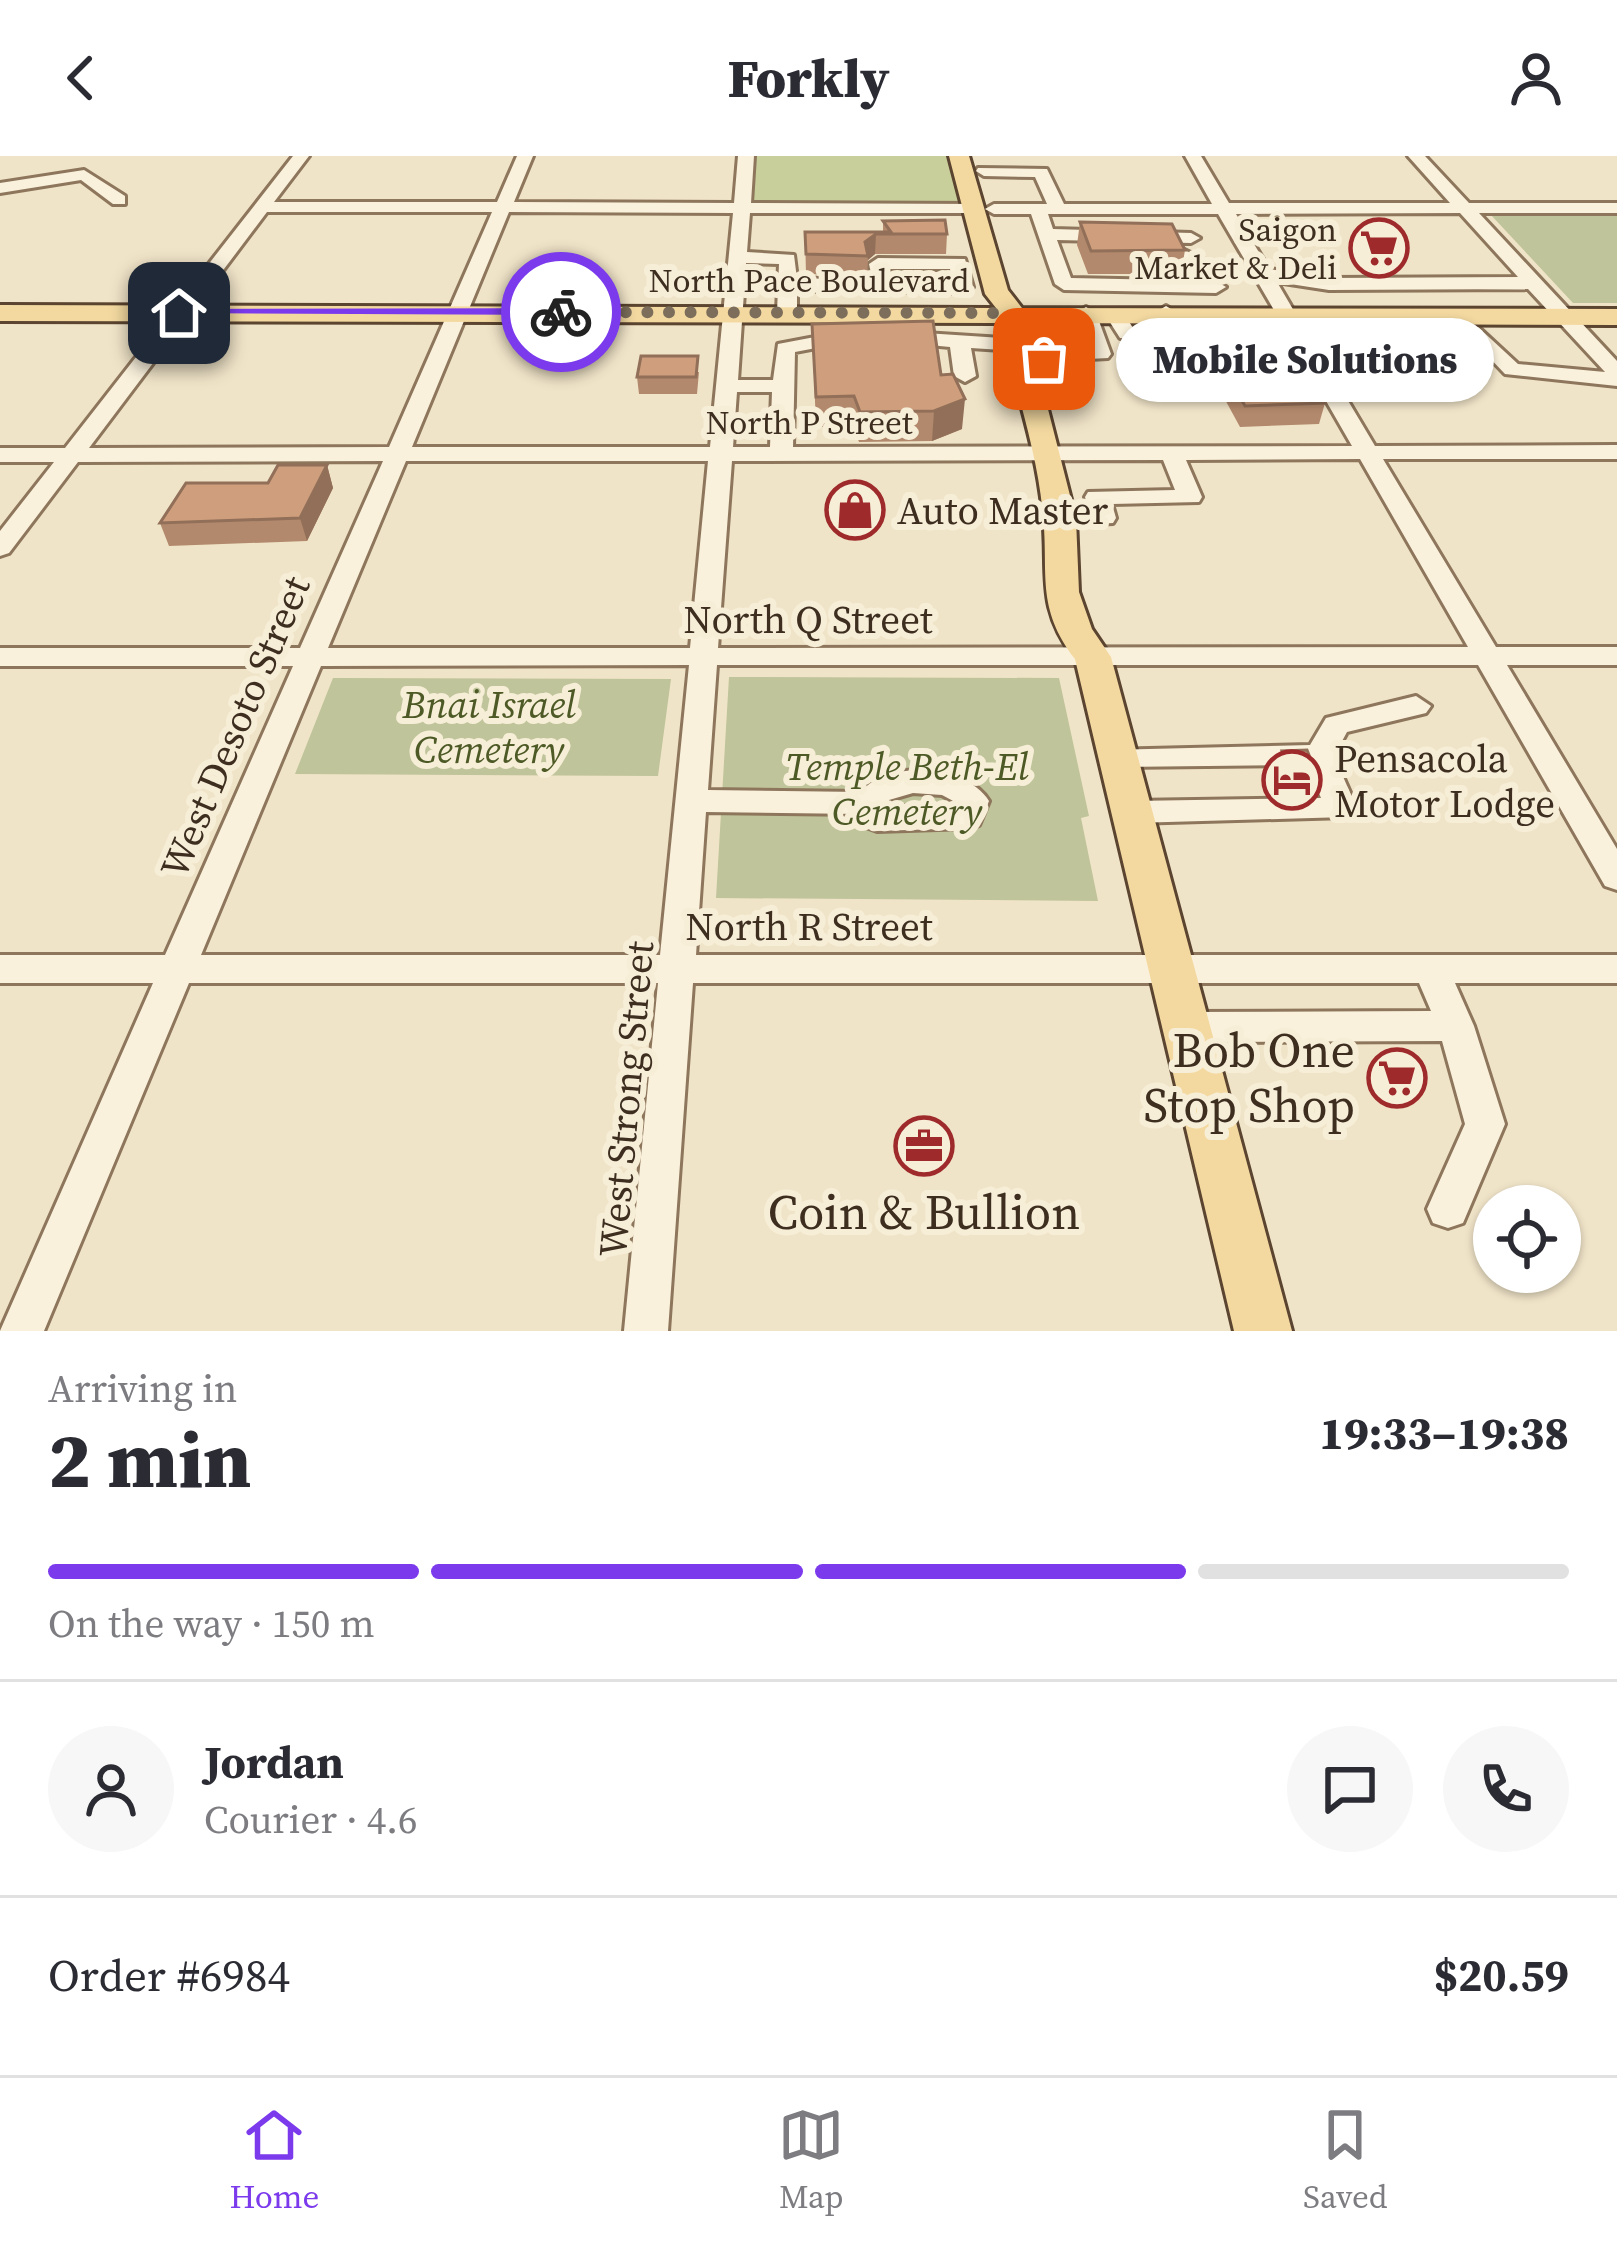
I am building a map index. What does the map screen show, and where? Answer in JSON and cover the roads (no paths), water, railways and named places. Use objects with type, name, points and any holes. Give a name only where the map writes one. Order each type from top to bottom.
[{"type":"main road","points":[[959,156],[1017,294],[1008,306]]},
{"type":"main road","points":[[984,170],[988,263],[997,294],[1008,306],[1060,519],[1055,541],[1077,641],[1094,657],[1263,1331]]},
{"type":"main road","name":"North Pace Boulevard","points":[[0,313],[787,312],[845,324],[919,278],[1008,306],[1086,313],[1223,318],[1285,312],[1617,317]]},
{"type":"street","points":[[0,548],[301,156]]},
{"type":"street","name":"West Desoto Street","points":[[22,1331],[525,156]]},
{"type":"street","name":"West Strong Street","points":[[646,1331],[746,156]]},
{"type":"street","points":[[1193,156],[1617,878]]},
{"type":"street","points":[[1416,156],[1617,376]]},
{"type":"street","points":[[984,170],[1048,183],[1047,234],[1064,284],[1302,340],[1489,346]]},
{"type":"street","points":[[0,188],[74,174],[91,178],[119,200]]},
{"type":"street","points":[[260,207],[1617,208]]},
{"type":"street","points":[[1047,234],[1179,243],[1241,238]]},
{"type":"street","points":[[1179,243],[1205,267],[1223,318]]},
{"type":"street","points":[[1486,255],[1510,283]]},
{"type":"street","points":[[738,257],[788,259],[787,312]]},
{"type":"street","points":[[919,278],[988,263]]},
{"type":"street","points":[[1262,274],[1345,283],[1534,284]]},
{"type":"street","points":[[1345,283],[1366,314]]},
{"type":"street","points":[[1403,283],[1425,315]]},
{"type":"street","points":[[1486,283],[1514,316]]},
{"type":"street","points":[[787,285],[860,284]]},
{"type":"street","points":[[781,455],[787,346],[845,324],[1018,352],[1101,354],[1086,313]]},
{"type":"street","points":[[1462,315],[1512,370],[1617,376]]},
{"type":"street","points":[[1200,338],[1223,318]]},
{"type":"street","points":[[960,345],[965,376]]},
{"type":"street","points":[[726,386],[782,386]]},
{"type":"street","name":"North P Street","points":[[0,455],[781,455],[1047,468],[1172,454],[1617,452]]},
{"type":"street","points":[[1096,497],[1190,497],[1172,454]]},
{"type":"street","points":[[1047,468],[1091,482],[1104,518],[1060,519]]},
{"type":"street","name":"North Q Street","points":[[0,657],[1617,656]]},
{"type":"street","points":[[1317,758],[1336,725],[1416,706]]},
{"type":"street","points":[[1215,756],[1233,810]]},
{"type":"street","points":[[1119,757],[1317,758]]},
{"type":"street","points":[[1133,812],[1335,809],[1339,804],[1317,758]]},
{"type":"street","points":[[690,801],[872,803]]},
{"type":"street","name":"North R Street","points":[[0,969],[1617,969]]},
{"type":"street","points":[[1431,969],[1456,1026],[1485,1124],[1448,1209]]},
{"type":"street","points":[[1187,1027],[1456,1026]]},
{"type":"place","name":"Saigon Market & Deli","points":[[1379,248]]},
{"type":"place","name":"Mobile Solutions","points":[[1044,359]]},
{"type":"place","name":"Auto Master","points":[[855,510]]},
{"type":"place","name":"Pensacola Motor Lodge","points":[[1292,780]]},
{"type":"place","name":"Bob One Stop Shop","points":[[1397,1078]]},
{"type":"place","name":"Coin & Bullion","points":[[924,1146]]},
{"type":"park label","name":"Bnai Israel Cemetery","points":[[489,726]]},
{"type":"park label","name":"Temple Beth-El Cemetery","points":[[907,788]]}]
